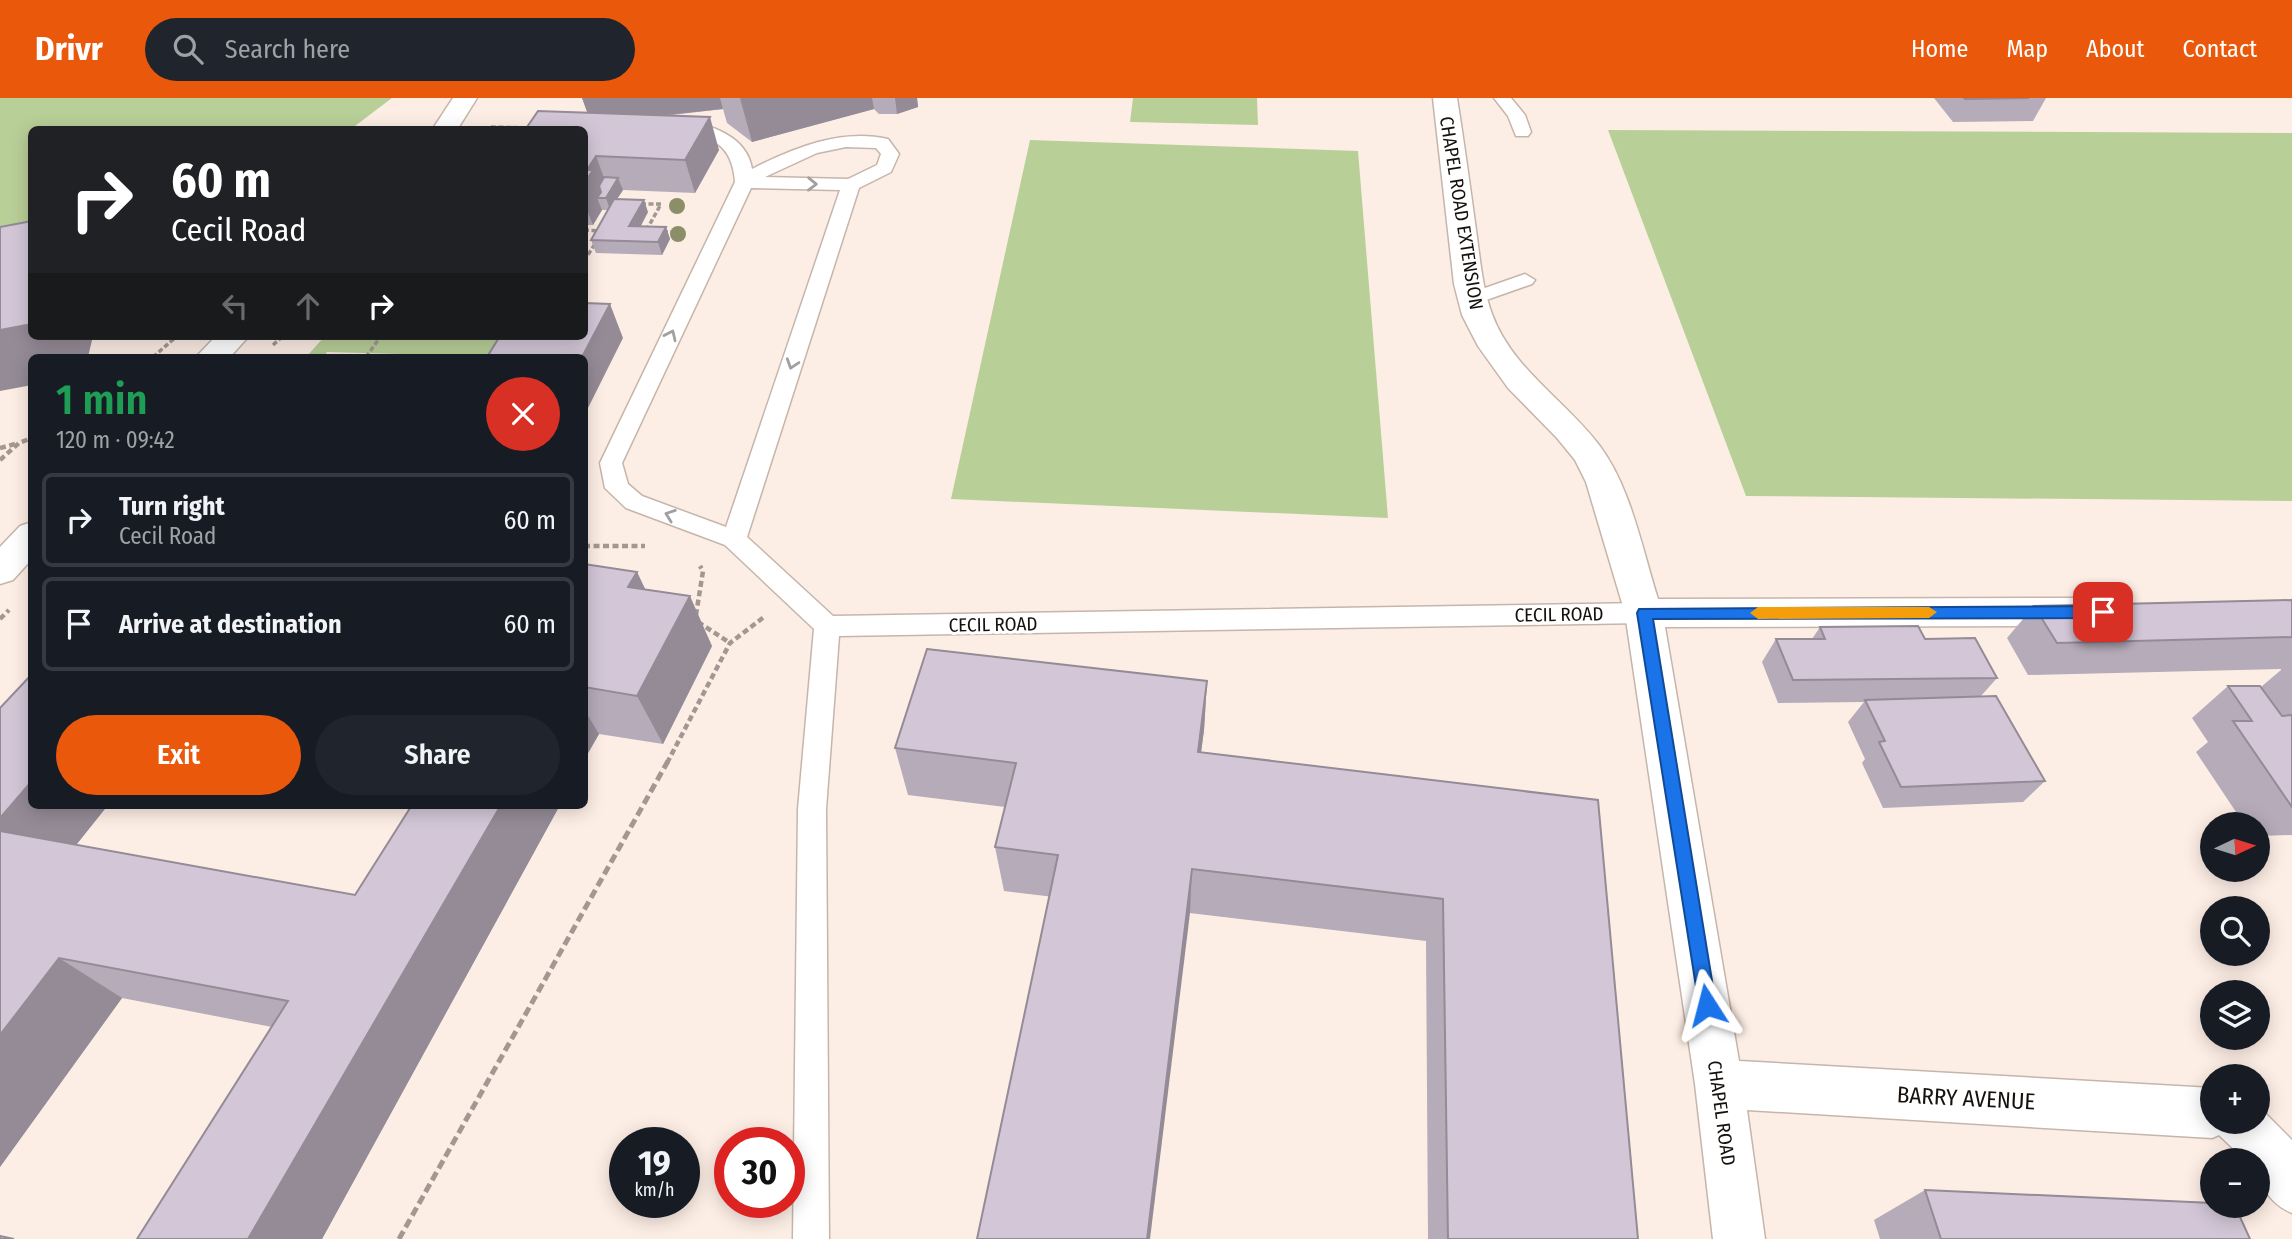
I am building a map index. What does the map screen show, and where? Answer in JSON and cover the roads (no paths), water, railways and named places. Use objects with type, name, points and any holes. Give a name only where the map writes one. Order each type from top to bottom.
[{"type":"street","points":[[446,126],[465,98]]},
{"type":"street","name":"CHAPEL ROAD EXTENSION","points":[[1446,98],[1476,315],[1493,346],[1519,381],[1569,430],[1589,455],[1603,482],[1644,613]]},
{"type":"street","points":[[215,354],[230,340]]},
{"type":"street","points":[[0,534],[28,518]]},
{"type":"street","points":[[0,561],[28,536]]},
{"type":"street","points":[[0,571],[28,537]]},
{"type":"street","name":"CECIL ROAD","points":[[1644,613],[2113,612]]},
{"type":"street","name":"CHAPEL ROAD","points":[[1644,613],[1719,1084],[1739,1239]]},
{"type":"street","name":"BARRY AVENUE","points":[[1719,1084],[2200,1112]]},
{"type":"street","points":[[2255,1134],[2262,1139],[2281,1165],[2292,1188]]},
{"type":"lane","points":[[1502,98],[1517,115],[1522,132]]},
{"type":"lane","points":[[659,123],[713,132],[741,159],[744,182],[611,463],[617,488],[634,502],[734,539],[827,626],[812,809],[811,1239]]},
{"type":"lane","points":[[857,139],[882,143],[890,154],[885,167],[851,185],[744,182],[794,155],[831,143],[857,139]]},
{"type":"lane","points":[[734,539],[851,185]]},
{"type":"lane","points":[[1472,299],[1525,280]]},
{"type":"lane","name":"CECIL ROAD","points":[[827,626],[1644,613]]}]
